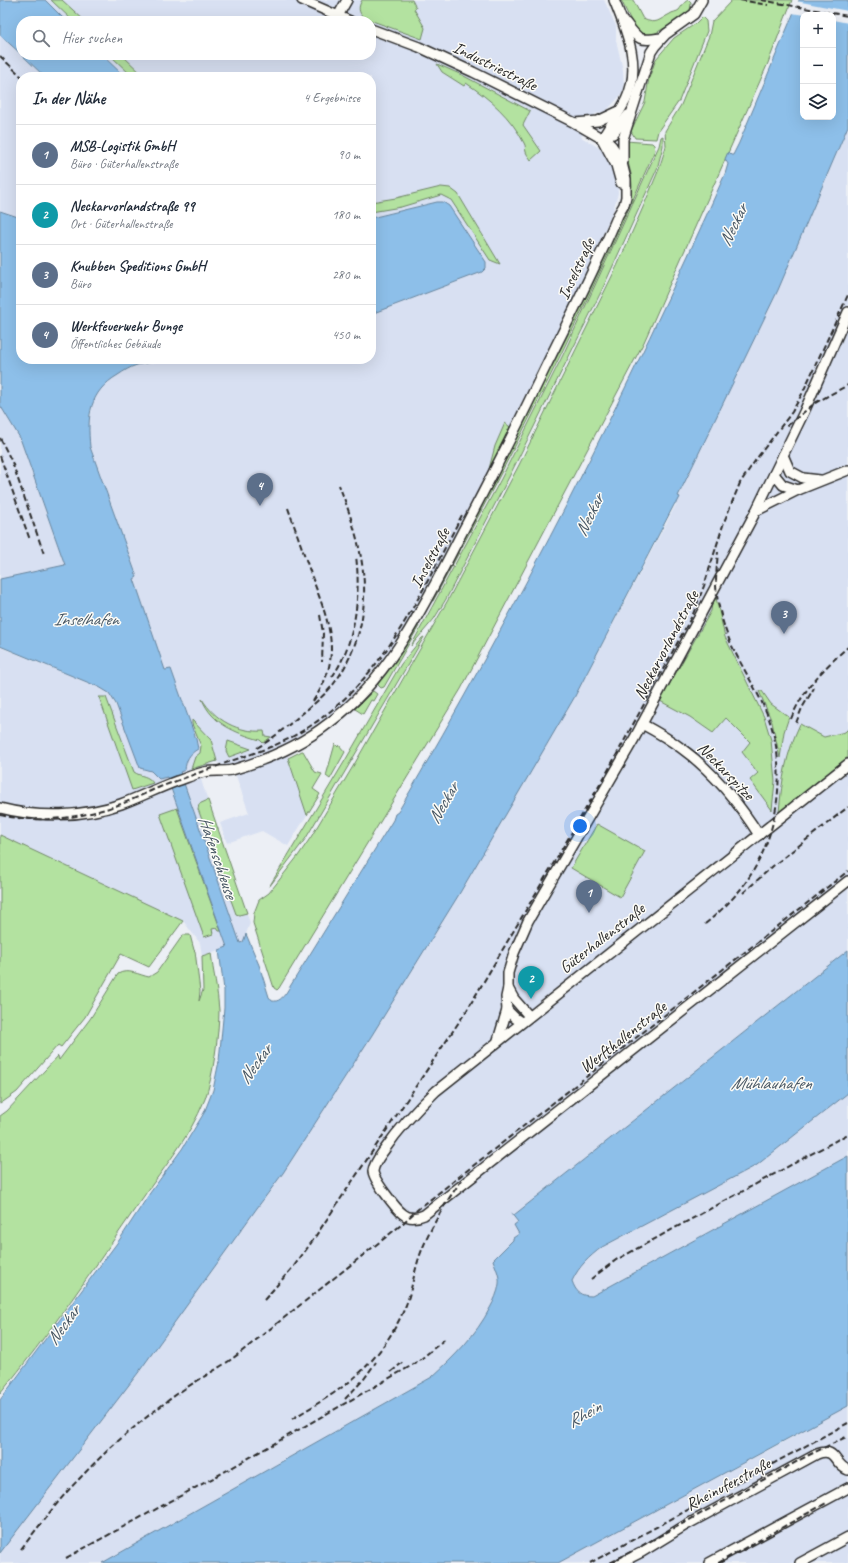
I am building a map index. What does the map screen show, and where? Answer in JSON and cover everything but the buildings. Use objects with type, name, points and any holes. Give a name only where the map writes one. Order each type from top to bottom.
[{"type":"street","points":[[302,0],[338,16],[347,0]]},
{"type":"street","points":[[602,139],[626,100],[634,69],[630,43],[614,0]]},
{"type":"street","points":[[623,165],[623,139],[651,52],[661,38],[694,14],[702,0]]},
{"type":"street","points":[[620,13],[632,32],[640,39],[661,38]]},
{"type":"street","name":"Industriestraße","points":[[376,31],[419,47],[473,72],[574,123],[602,139]]},
{"type":"street","points":[[574,123],[598,121],[618,111]]},
{"type":"street","points":[[602,139],[613,134],[631,111]]},
{"type":"street","name":"Inselstraße","points":[[0,808],[35,813],[73,814],[113,807],[168,784],[206,771],[233,769],[278,753],[300,742],[331,722],[350,706],[371,684],[384,669],[415,619],[493,475],[624,205],[626,197],[626,179],[623,165],[612,146],[602,139]]},
{"type":"street","name":"Inselstraße","points":[[602,139],[616,165],[619,174],[621,190],[618,215]]},
{"type":"street","name":"Neckarvorlandstraße","points":[[498,1040],[507,1010],[506,997],[508,988],[508,974],[514,953],[528,921],[642,724],[756,511],[804,412],[848,312]]},
{"type":"street","points":[[783,455],[790,470],[804,478],[821,480]]},
{"type":"street","points":[[790,470],[774,474],[782,484],[798,490]]},
{"type":"street","points":[[756,511],[798,490],[848,470]]},
{"type":"street","name":"Neckarspitze","points":[[642,724],[682,748],[709,772],[738,805],[759,835]]},
{"type":"street","name":"Güterhallenstraße","points":[[417,1217],[409,1217],[403,1214],[373,1175],[374,1166],[395,1134],[414,1111],[436,1090],[498,1040],[848,764]]},
{"type":"street","name":"Werfthallenstraße","points":[[417,1217],[424,1215],[848,881]]},
{"type":"street","points":[[508,988],[525,1019]]},
{"type":"street","points":[[507,1010],[515,1018],[525,1019]]},
{"type":"street","name":"Rheinuferstraße","points":[[620,1563],[642,1552],[686,1525],[817,1454],[825,1451],[831,1453],[842,1468],[848,1470]]},
{"type":"street","points":[[709,1563],[848,1488]]},
{"type":"street","points":[[800,1563],[848,1537]]},
{"type":"shaded area","points":[[45,0],[604,0],[616,26],[616,40],[623,70],[624,88],[622,94],[606,111],[595,114],[581,137],[601,149],[615,170],[618,193],[613,211],[579,289],[478,492],[400,637],[387,655],[347,701],[325,720],[284,745],[307,815],[288,846],[262,831],[227,843],[220,823],[249,813],[236,776],[225,766],[217,762],[198,769],[250,923],[243,942],[240,943],[180,772],[185,770],[186,761],[192,752],[198,749],[196,739],[171,669],[165,670],[133,579],[137,577],[90,447],[88,430],[93,401],[99,390],[110,379],[139,365],[376,364],[376,312],[482,272],[443,202],[437,202],[376,217],[376,72],[120,72],[107,60],[376,60],[376,16],[61,16]]},
{"type":"shaded area","points":[[0,35],[16,50],[16,60],[27,60],[40,72],[16,72],[16,216],[0,211]]},
{"type":"shaded area","points":[[848,126],[848,950],[514,1215],[511,1213],[518,1222],[519,1234],[513,1238],[514,1240],[493,1260],[498,1271],[499,1284],[495,1299],[483,1321],[469,1340],[453,1358],[432,1377],[102,1563],[0,1563],[0,1553],[138,1373],[283,1173],[372,1035],[458,896],[574,698],[680,497],[678,497],[804,230]]},
{"type":"shaded area","points":[[0,405],[20,438],[65,565],[0,579]]},
{"type":"shaded area","points":[[0,647],[99,687],[109,693],[151,771],[159,779],[167,776],[227,947],[202,956],[200,943],[183,921],[0,835]]},
{"type":"shaded area","points":[[848,1093],[848,1156],[592,1296],[583,1296],[575,1290],[572,1281],[577,1270],[585,1260],[602,1247],[757,1165]]},
{"type":"shaded area","points":[[848,1406],[848,1563],[558,1563],[785,1441]]},
{"type":"green space","points":[[51,0],[62,0],[80,16],[68,16]]},
{"type":"green space","points":[[362,0],[412,0],[416,8],[414,9],[425,28],[422,39],[376,22],[376,16],[362,16],[359,9]]},
{"type":"green space","points":[[621,0],[633,0],[643,19],[651,22],[655,22],[671,13],[678,11],[688,0],[691,3],[690,11],[684,17],[654,34],[642,36],[634,27]]},
{"type":"green space","points":[[732,0],[792,0],[768,63],[644,342],[461,689],[277,990],[274,988],[253,923],[254,913],[259,900],[269,893],[311,837],[448,600],[519,465],[618,264],[644,205],[659,169],[666,146],[665,131],[681,105],[709,36],[712,21]]},
{"type":"green space","points":[[702,17],[706,21],[707,31],[679,101],[658,131],[656,139],[635,138],[631,131],[645,102],[649,78],[656,59],[674,38],[695,24]]},
{"type":"green space","points":[[115,60],[127,60],[140,72],[128,72]]},
{"type":"green space","points":[[437,64],[462,75],[530,111],[523,125],[541,151],[531,160],[526,153],[525,144],[519,134],[499,109],[466,83],[464,86],[442,72]]},
{"type":"green space","points":[[663,136],[663,146],[657,169],[602,290],[509,477],[446,599],[434,619],[411,646],[501,479],[563,355],[659,146],[661,137]]},
{"type":"green space","points":[[626,141],[652,143],[655,150],[597,278],[546,385],[433,601],[431,600],[481,505],[578,312],[624,214],[632,186],[631,174],[626,154]]},
{"type":"green space","points":[[441,187],[450,188],[458,194],[500,264],[490,260],[451,200],[441,195],[401,207],[376,211],[376,201]]},
{"type":"green space","points":[[505,423],[511,429],[491,468],[489,469],[495,446]]},
{"type":"green space","points":[[716,598],[725,637],[764,717],[771,740],[775,781],[772,810],[750,780],[758,773],[742,752],[750,742],[726,718],[713,733],[690,717],[660,701],[711,611],[712,604]]},
{"type":"green space","points":[[417,625],[419,626],[384,687],[381,688],[378,685],[378,682],[395,660]]},
{"type":"green space","points":[[424,637],[306,838],[269,887],[401,664]]},
{"type":"green space","points":[[373,691],[377,694],[373,701],[371,700],[363,714],[355,709]]},
{"type":"green space","points":[[759,691],[762,691],[771,704],[789,717],[784,732],[780,758],[772,722]]},
{"type":"green space","points":[[99,697],[106,697],[134,772],[147,777],[153,783],[132,790]]},
{"type":"green space","points":[[202,699],[220,719],[228,724],[245,730],[264,731],[265,736],[271,737],[263,743],[260,740],[234,731],[218,721],[212,715],[206,708]]},
{"type":"green space","points":[[192,720],[211,740],[217,761],[191,769],[195,757],[200,753],[201,746],[192,724]]},
{"type":"green space","points":[[800,724],[824,737],[845,732],[848,729],[848,757],[779,812],[785,767],[791,746]]},
{"type":"green space","points":[[228,741],[251,749],[229,757],[226,751]]},
{"type":"green space","points":[[335,744],[338,747],[339,745],[345,752],[330,779],[326,776]]},
{"type":"green space","points":[[302,751],[315,772],[322,774],[313,789],[320,794],[307,815],[288,758]]},
{"type":"green space","points":[[208,800],[247,913],[239,915],[236,914],[198,809],[199,804]]},
{"type":"green space","points":[[177,808],[221,931],[217,928],[212,929],[213,934],[204,937],[160,814]]},
{"type":"green space","points":[[597,824],[645,851],[620,897],[571,868]]},
{"type":"green space","points":[[0,835],[183,921],[149,967],[121,954],[85,1017],[61,1047],[58,1045],[17,1092],[0,1104]]},
{"type":"green space","points":[[183,935],[190,935],[195,951],[200,991],[199,1001],[203,990],[202,956],[211,953],[218,996],[219,1020],[217,1043],[211,1079],[205,1099],[191,1128],[174,1154],[70,1302],[0,1394],[0,1116],[7,1111],[58,1056],[59,1060],[90,1019],[118,974],[122,972],[134,972],[149,977],[157,972]]},
{"type":"water","points":[[0,0],[45,0],[61,16],[16,16],[16,49],[0,35]]},
{"type":"water","points":[[799,0],[848,0],[848,126],[778,290],[678,496],[680,497],[677,503],[675,503],[574,698],[458,896],[372,1035],[283,1173],[138,1373],[0,1553],[0,1400],[120,1239],[150,1193],[182,1149],[204,1113],[213,1090],[219,1061],[224,1008],[224,990],[219,950],[227,947],[167,777],[159,779],[151,771],[140,768],[116,704],[109,693],[99,687],[0,646],[0,579],[65,565],[20,438],[0,405],[0,211],[16,216],[16,364],[143,364],[127,369],[108,382],[101,389],[92,406],[90,415],[90,447],[137,577],[134,579],[165,670],[171,669],[196,739],[198,749],[188,758],[185,770],[180,772],[240,943],[243,942],[246,934],[259,965],[269,997],[272,1001],[277,1001],[286,993],[393,820],[395,814],[398,812],[443,734],[529,577],[650,337],[725,174],[728,164],[725,159],[728,152],[733,155],[739,143]]},
{"type":"water","points":[[27,60],[107,60],[120,72],[40,72]]},
{"type":"water","points":[[437,202],[443,202],[449,206],[486,262],[486,268],[482,272],[376,312],[376,217]]},
{"type":"water","points":[[848,950],[848,1093],[757,1165],[602,1247],[585,1262],[572,1281],[579,1293],[592,1296],[848,1156],[848,1406],[558,1563],[102,1563],[432,1377],[472,1336],[493,1302],[498,1290],[499,1281],[498,1272],[493,1260],[513,1240],[513,1238],[519,1234],[514,1225],[518,1222],[511,1213],[514,1215]]},
{"type":"pier","points":[[796,1],[848,11],[848,23],[836,21],[836,12],[800,12],[800,14],[792,13]]},
{"type":"railway","points":[[740,0],[768,5]]},
{"type":"railway","points":[[761,0],[848,16]]},
{"type":"railway","points":[[0,56],[17,72]]},
{"type":"railway","points":[[264,1300],[294,1266],[311,1243],[467,1010],[605,776],[693,614],[704,586],[724,522],[740,483],[792,412],[802,394],[848,295]]},
{"type":"railway","points":[[787,426],[815,403],[848,385]]},
{"type":"railway","points":[[0,438],[12,462],[44,554]]},
{"type":"railway","points":[[0,456],[30,540]]},
{"type":"railway","points":[[257,748],[291,723],[332,686],[347,662],[358,635],[362,616],[364,578],[357,540],[339,485]]},
{"type":"railway","points":[[288,508],[324,610],[330,640],[331,655],[328,670],[323,685],[313,701]]},
{"type":"railway","points":[[0,815],[16,818],[46,819],[76,816],[106,809],[160,787],[276,745],[290,738],[321,718],[348,695],[372,669],[392,641],[429,579],[462,515]]},
{"type":"railway","points":[[705,924],[724,908],[735,896],[750,876],[760,858],[768,840],[774,820],[779,779],[775,739],[769,719],[757,693],[731,645],[722,619],[716,585],[718,552]]},
{"type":"railway","points":[[332,677],[340,664],[351,635],[357,603],[358,587],[356,556]]},
{"type":"railway","points":[[320,615],[323,633],[322,662]]},
{"type":"railway","points":[[791,719],[802,698],[815,680],[848,647]]},
{"type":"railway","points":[[796,723],[802,708],[814,688]]},
{"type":"railway","points":[[743,893],[773,866],[848,807]]},
{"type":"railway","points":[[21,1549],[73,1485],[103,1454],[139,1423],[177,1394],[241,1352],[401,1225],[417,1210],[848,871]]},
{"type":"railway","points":[[591,1279],[616,1260],[848,1134]]},
{"type":"railway","points":[[292,1419],[352,1380],[380,1351],[401,1317],[410,1293],[418,1261],[429,1234],[445,1204],[465,1176]]},
{"type":"railway","points":[[66,1558],[217,1476],[409,1367],[420,1360],[446,1338]]},
{"type":"railway","points":[[345,1399],[364,1379],[376,1362]]},
{"type":"railway","points":[[391,1372],[403,1362]]},
{"type":"railway","points":[[590,1563],[848,1423]]},
{"type":"railway","points":[[610,1563],[809,1455],[848,1436]]},
{"type":"railway","points":[[718,1563],[828,1502]]},
{"type":"place","name":"Werkfeuerwehr Bunge","points":[[260,506]]},
{"type":"place","name":"Knubben Speditions GmbH","points":[[784,634]]},
{"type":"place","name":"MSB-Logistik GmbH","points":[[589,913]]},
{"type":"place","name":"Neckarvorlandstraße 99","points":[[531,999]]},
{"type":"water label","name":"Neckar","points":[[733,225]]},
{"type":"water label","name":"Neckar","points":[[589,515]]},
{"type":"water label","name":"Inselhafen","points":[[86,619]]},
{"type":"water label","name":"Neckar","points":[[443,803]]},
{"type":"water label","name":"Hafenschleuse","points":[[218,857]]},
{"type":"water label","name":"Neckar","points":[[255,1064]]},
{"type":"water label","name":"Mühlauhafen","points":[[771,1083]]},
{"type":"water label","name":"Neckar","points":[[63,1325]]},
{"type":"water label","name":"Rhein","points":[[584,1414]]}]
